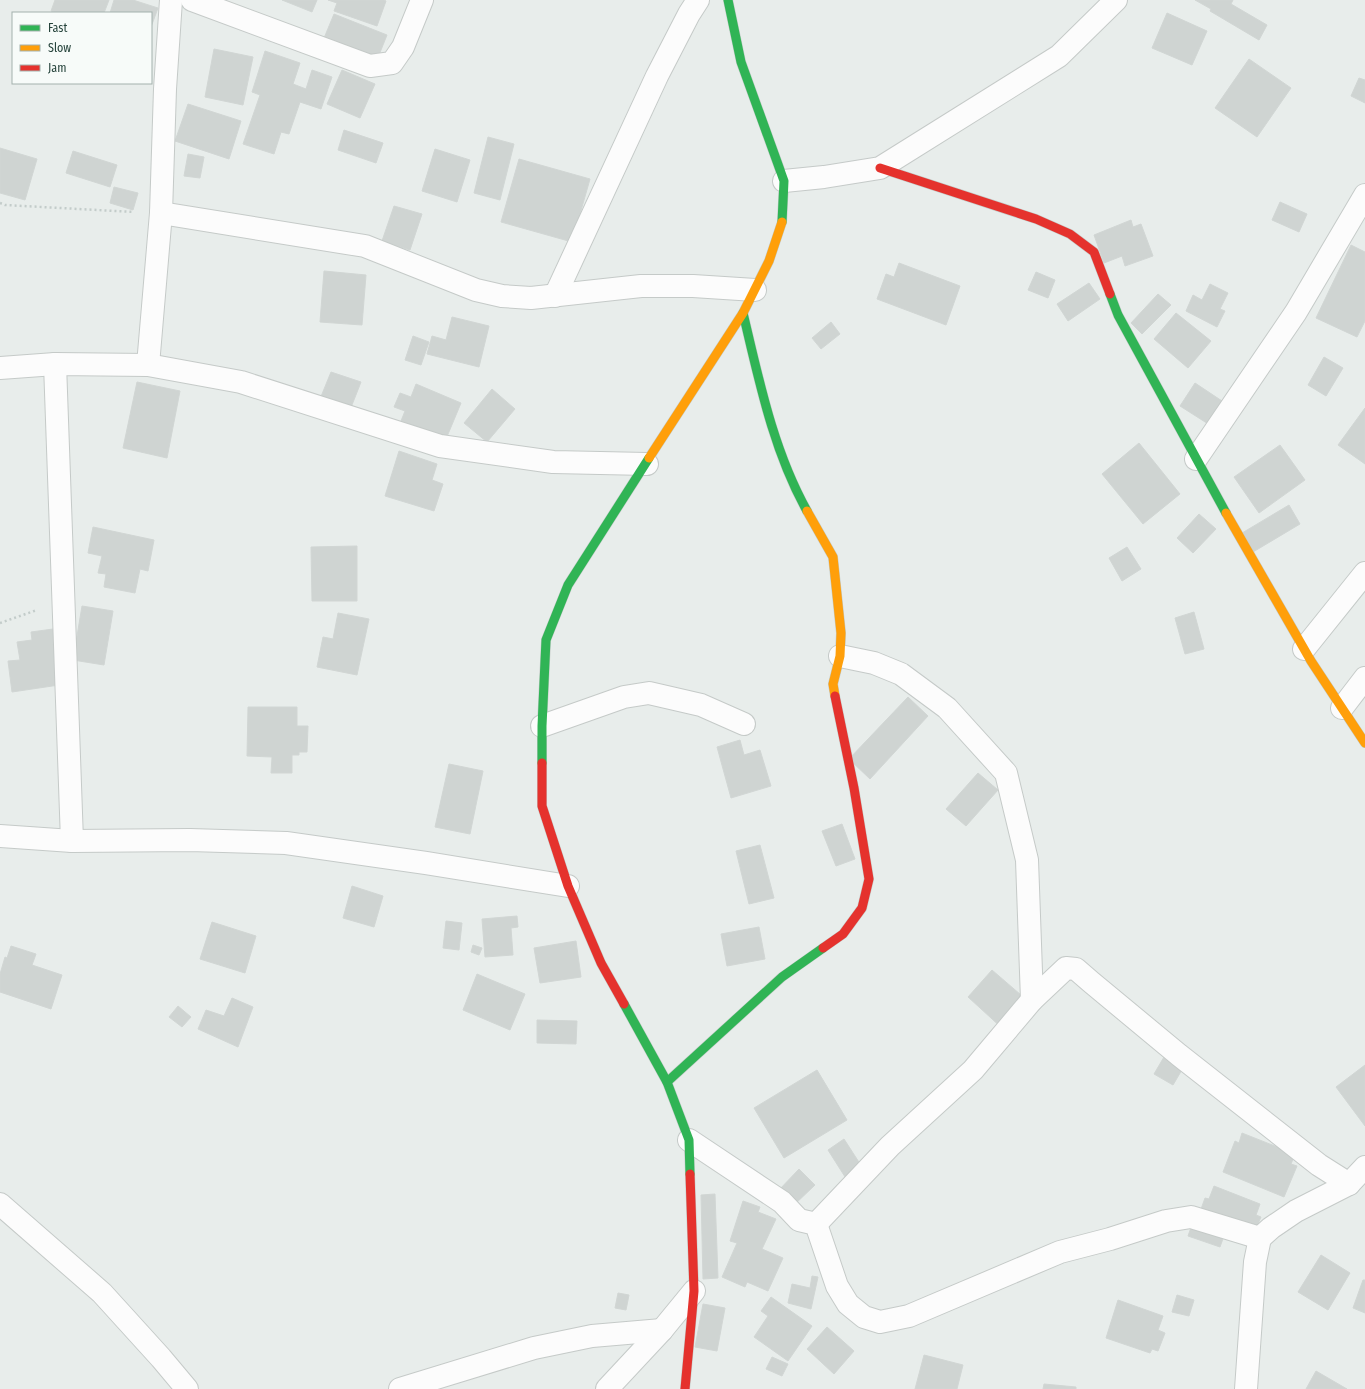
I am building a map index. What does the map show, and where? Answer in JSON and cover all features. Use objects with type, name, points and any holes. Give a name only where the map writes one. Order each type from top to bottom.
[{"type":"street","points":[[148,365],[161,213],[165,89],[171,0]]},
{"type":"street","points":[[192,0],[370,66],[392,63],[403,47],[422,0]]},
{"type":"street","points":[[555,296],[657,76],[688,14],[698,0]]},
{"type":"street","points":[[685,1389],[694,1291],[689,1140],[667,1082],[601,963],[568,886],[542,806],[542,726],[546,640],[568,586],[743,313],[769,261],[783,220],[784,181],[741,62],[728,0]]},
{"type":"street","points":[[784,181],[824,177],[880,168],[1059,56],[1116,0]]},
{"type":"street","points":[[880,168],[1036,219],[1070,234],[1094,252],[1118,315],[1227,515],[1304,649],[1365,743]]},
{"type":"street","points":[[1196,458],[1296,312],[1365,195]]},
{"type":"street","points":[[161,213],[365,246],[476,290],[502,296],[531,298],[642,286],[693,286],[755,290]]},
{"type":"street","points":[[667,1082],[782,977],[842,934],[862,908],[869,879],[854,788],[833,684],[840,656],[841,633],[833,557],[794,489],[766,408],[743,313]]},
{"type":"street","points":[[55,364],[72,841]]},
{"type":"street","points":[[0,368],[55,364],[148,365],[241,382],[440,446],[553,462],[646,464]]},
{"type":"street","points":[[1304,649],[1365,573]]},
{"type":"street","points":[[840,656],[874,663],[902,674],[947,708],[1006,773],[1026,860],[1032,1000]]},
{"type":"street","points":[[1342,708],[1365,678]]},
{"type":"street","points":[[542,726],[624,697],[649,693],[701,705],[744,724]]},
{"type":"street","points":[[0,836],[72,841],[190,840],[286,842],[568,886]]},
{"type":"street","points":[[816,1224],[890,1146],[973,1070],[1032,1000],[1066,968],[1076,969],[1179,1055],[1319,1165],[1349,1184]]},
{"type":"street","points":[[689,1140],[782,1202],[799,1220],[816,1224]]},
{"type":"street","points":[[1246,1389],[1255,1262],[1260,1238],[1271,1228],[1296,1211],[1349,1184],[1365,1167]]},
{"type":"street","points":[[0,1204],[102,1293],[187,1389]]},
{"type":"street","points":[[816,1224],[837,1286],[848,1304],[864,1317],[880,1322],[909,1316],[1060,1252],[1110,1239],[1166,1221],[1191,1217],[1260,1238]]},
{"type":"street","points":[[607,1389],[662,1330],[694,1291]]},
{"type":"street","points":[[400,1389],[534,1348],[592,1336],[662,1330]]},
{"type":"path","points":[[0,203],[5,205],[161,213]]},
{"type":"path","points":[[0,623],[63,602]]},
{"type":"building","points":[[55,0],[109,0],[104,12],[51,11]]},
{"type":"building","points":[[114,0],[133,0],[158,8],[152,24],[152,12],[110,12]]},
{"type":"building","points":[[282,0],[317,0],[312,12]]},
{"type":"building","points":[[328,0],[386,1],[377,26],[334,11],[337,3]]},
{"type":"building","points":[[1195,0],[1233,0],[1231,4],[1267,25],[1259,40],[1210,11],[1211,9]]},
{"type":"building","points":[[1167,13],[1207,31],[1192,65],[1152,48]]},
{"type":"building","points":[[334,14],[387,35],[375,65],[322,43]]},
{"type":"building","points":[[214,49],[253,57],[243,105],[205,97]]},
{"type":"building","points":[[265,51],[300,63],[293,84],[306,89],[312,70],[332,77],[321,109],[300,102],[289,134],[281,132],[274,154],[243,144],[260,95],[252,92]]},
{"type":"building","points":[[1249,59],[1291,88],[1257,137],[1215,108]]},
{"type":"building","points":[[342,70],[375,84],[360,118],[327,104]]},
{"type":"building","points":[[1359,78],[1365,80],[1365,103],[1351,96]]},
{"type":"building","points":[[188,104],[241,121],[229,159],[175,141]]},
{"type":"building","points":[[344,130],[383,143],[376,163],[338,150]]},
{"type":"building","points":[[488,137],[514,144],[500,200],[474,193]]},
{"type":"building","points":[[0,148],[37,159],[25,200],[0,193]]},
{"type":"building","points":[[435,149],[470,160],[457,202],[422,191]]},
{"type":"building","points":[[73,151],[117,165],[110,187],[66,173]]},
{"type":"building","points":[[188,154],[204,157],[200,178],[184,176]]},
{"type":"building","points":[[519,159],[590,179],[572,242],[501,222]]},
{"type":"building","points":[[114,187],[138,193],[133,210],[110,203]]},
{"type":"building","points":[[1280,202],[1307,214],[1299,232],[1272,220]]},
{"type":"building","points":[[394,206],[422,214],[410,250],[382,241]]},
{"type":"building","points":[[1131,220],[1133,227],[1141,224],[1153,256],[1125,266],[1122,256],[1104,263],[1094,235]]},
{"type":"building","points":[[1351,245],[1365,252],[1365,321],[1357,337],[1316,318]]},
{"type":"building","points":[[899,263],[960,286],[946,325],[877,299],[886,274],[894,277]]},
{"type":"building","points":[[324,271],[366,275],[362,325],[320,322]]},
{"type":"building","points":[[1036,272],[1055,280],[1048,298],[1028,290]]},
{"type":"building","points":[[1089,283],[1100,299],[1068,321],[1057,304]]},
{"type":"building","points":[[1210,284],[1228,293],[1220,309],[1225,311],[1217,327],[1186,311],[1193,295],[1202,300]]},
{"type":"building","points":[[1158,294],[1171,305],[1142,334],[1131,323]]},
{"type":"building","points":[[1176,313],[1211,341],[1188,368],[1154,339]]},
{"type":"building","points":[[452,317],[489,326],[479,367],[427,354],[432,336],[446,340]]},
{"type":"building","points":[[831,322],[840,334],[821,349],[812,338]]},
{"type":"building","points":[[413,336],[429,342],[421,365],[405,360]]},
{"type":"building","points":[[1324,357],[1343,368],[1326,396],[1308,385]]},
{"type":"building","points":[[331,372],[361,382],[350,410],[320,399]]},
{"type":"building","points":[[137,382],[180,391],[167,458],[123,448]]},
{"type":"building","points":[[1195,383],[1228,405],[1213,427],[1180,406]]},
{"type":"building","points":[[416,384],[461,403],[446,439],[401,421],[405,411],[394,407],[400,393],[411,397]]},
{"type":"building","points":[[492,389],[515,409],[487,442],[464,423]]},
{"type":"building","points":[[1365,408],[1365,464],[1338,445]]},
{"type":"building","points":[[1139,443],[1180,494],[1143,524],[1102,474]]},
{"type":"building","points":[[1280,445],[1305,480],[1259,513],[1234,477]]},
{"type":"building","points":[[399,451],[437,464],[432,480],[443,484],[434,511],[385,496]]},
{"type":"building","points":[[1289,505],[1300,524],[1248,555],[1237,536]]},
{"type":"building","points":[[1199,514],[1216,529],[1193,553],[1177,538]]},
{"type":"building","points":[[93,527],[154,540],[148,571],[140,569],[135,593],[104,587],[106,574],[98,573],[102,556],[88,553]]},
{"type":"building","points":[[357,546],[357,601],[312,601],[311,547]]},
{"type":"building","points":[[1127,547],[1141,569],[1122,581],[1109,558]]},
{"type":"building","points":[[82,606],[113,611],[104,665],[73,660]]},
{"type":"building","points":[[1194,612],[1204,649],[1185,654],[1175,618]]},
{"type":"building","points":[[338,613],[369,619],[357,675],[317,667],[323,637],[333,639]]},
{"type":"building","points":[[53,629],[59,685],[12,692],[8,661],[20,660],[17,642],[32,640],[31,632]]},
{"type":"building","points":[[908,697],[928,716],[870,779],[849,759]]},
{"type":"building","points":[[248,707],[297,707],[297,726],[308,726],[307,752],[299,752],[299,755],[292,755],[292,773],[271,773],[272,757],[247,756]]},
{"type":"building","points":[[740,740],[744,755],[760,750],[771,786],[731,798],[717,747]]},
{"type":"building","points":[[449,764],[483,771],[470,834],[435,827]]},
{"type":"building","points":[[978,773],[998,790],[966,826],[946,809]]},
{"type":"building","points":[[842,824],[855,859],[836,866],[822,831]]},
{"type":"building","points":[[760,845],[774,898],[749,904],[736,851]]},
{"type":"building","points":[[352,886],[383,896],[374,927],[343,918]]},
{"type":"building","points":[[517,916],[518,927],[511,928],[513,955],[485,957],[482,919]]},
{"type":"building","points":[[446,921],[462,923],[459,950],[443,948]]},
{"type":"building","points":[[212,922],[256,936],[245,973],[200,959]]},
{"type":"building","points":[[759,927],[765,959],[727,966],[721,934]]},
{"type":"building","points":[[576,941],[581,977],[540,983],[534,948]]},
{"type":"building","points":[[473,945],[482,948],[479,955],[471,952]]},
{"type":"building","points":[[11,946],[36,954],[32,965],[62,975],[51,1009],[0,992],[0,974],[5,957],[7,958]]},
{"type":"building","points":[[992,970],[1028,1001],[1003,1029],[968,997]]},
{"type":"building","points":[[477,974],[525,994],[510,1030],[463,1010]]},
{"type":"building","points":[[232,998],[253,1007],[238,1047],[198,1029],[206,1010],[224,1016]]},
{"type":"building","points":[[178,1006],[191,1017],[182,1027],[169,1017]]},
{"type":"building","points":[[537,1020],[577,1021],[576,1044],[537,1043]]},
{"type":"building","points":[[1164,1057],[1183,1068],[1173,1085],[1154,1074]]},
{"type":"building","points":[[1365,1065],[1365,1126],[1336,1087]]},
{"type":"building","points":[[817,1070],[847,1120],[784,1158],[754,1108]]},
{"type":"building","points":[[1242,1133],[1295,1154],[1291,1164],[1297,1166],[1284,1197],[1223,1172],[1235,1141],[1239,1143]]},
{"type":"building","points":[[844,1139],[864,1170],[847,1180],[828,1150]]},
{"type":"building","points":[[799,1169],[815,1185],[794,1205],[779,1190]]},
{"type":"building","points":[[1214,1186],[1260,1204],[1256,1215],[1261,1217],[1254,1233],[1200,1212],[1205,1198],[1209,1199]]},
{"type":"building","points":[[715,1194],[718,1278],[703,1279],[701,1195]]},
{"type":"building","points":[[743,1201],[760,1207],[758,1212],[776,1219],[762,1249],[783,1258],[768,1291],[747,1282],[745,1287],[722,1277],[737,1243],[730,1241]]},
{"type":"building","points":[[1193,1222],[1225,1233],[1220,1247],[1188,1236]]},
{"type":"building","points":[[1321,1255],[1350,1273],[1328,1310],[1298,1292]]},
{"type":"building","points":[[812,1276],[818,1277],[811,1309],[788,1303],[792,1284],[810,1288]]},
{"type":"building","points":[[1363,1280],[1365,1280],[1365,1313],[1353,1308]]},
{"type":"building","points":[[618,1293],[629,1295],[626,1310],[615,1308]]},
{"type":"building","points":[[1177,1295],[1194,1300],[1189,1316],[1172,1312]]},
{"type":"building","points":[[771,1297],[812,1326],[788,1361],[754,1337],[768,1316],[761,1311]]},
{"type":"building","points":[[1118,1300],[1163,1316],[1158,1330],[1165,1333],[1158,1351],[1152,1349],[1150,1353],[1106,1338]]},
{"type":"building","points":[[703,1304],[725,1308],[717,1351],[695,1347]]},
{"type":"building","points":[[827,1327],[854,1351],[834,1374],[807,1349]]},
{"type":"building","points":[[924,1355],[963,1365],[957,1389],[915,1389]]},
{"type":"building","points":[[772,1357],[788,1364],[782,1376],[766,1369]]},
{"type":"building","points":[[1316,1371],[1347,1389],[1306,1389]]},
{"type":"building","points":[[1044,1384],[1076,1387],[1076,1389],[1043,1389]]},
{"type":"traffic: fast","points":[[728,0],[741,62],[784,181],[782,222]]},
{"type":"traffic: fast","points":[[1110,294],[1118,315],[1226,513]]},
{"type":"traffic: fast","points":[[743,313],[761,389],[776,439],[795,488],[807,511]]},
{"type":"traffic: fast","points":[[542,763],[542,726],[546,640],[568,585],[649,458]]},
{"type":"traffic: fast","points":[[667,1082],[782,977],[823,948]]},
{"type":"traffic: fast","points":[[624,1004],[667,1082],[689,1140],[690,1174]]},
{"type":"traffic: slow","points":[[649,458],[743,313],[769,261],[782,222]]},
{"type":"traffic: slow","points":[[807,511],[833,557],[841,633],[840,656],[833,684],[835,696]]},
{"type":"traffic: slow","points":[[1226,513],[1311,661],[1365,743]]},
{"type":"traffic: jam","points":[[880,168],[1036,219],[1070,234],[1094,252],[1110,294]]},
{"type":"traffic: jam","points":[[823,948],[843,934],[862,908],[869,879],[854,788],[835,696]]},
{"type":"traffic: jam","points":[[542,763],[542,806],[568,886],[601,963],[624,1004]]},
{"type":"traffic: jam","points":[[685,1389],[694,1291],[690,1174]]}]
